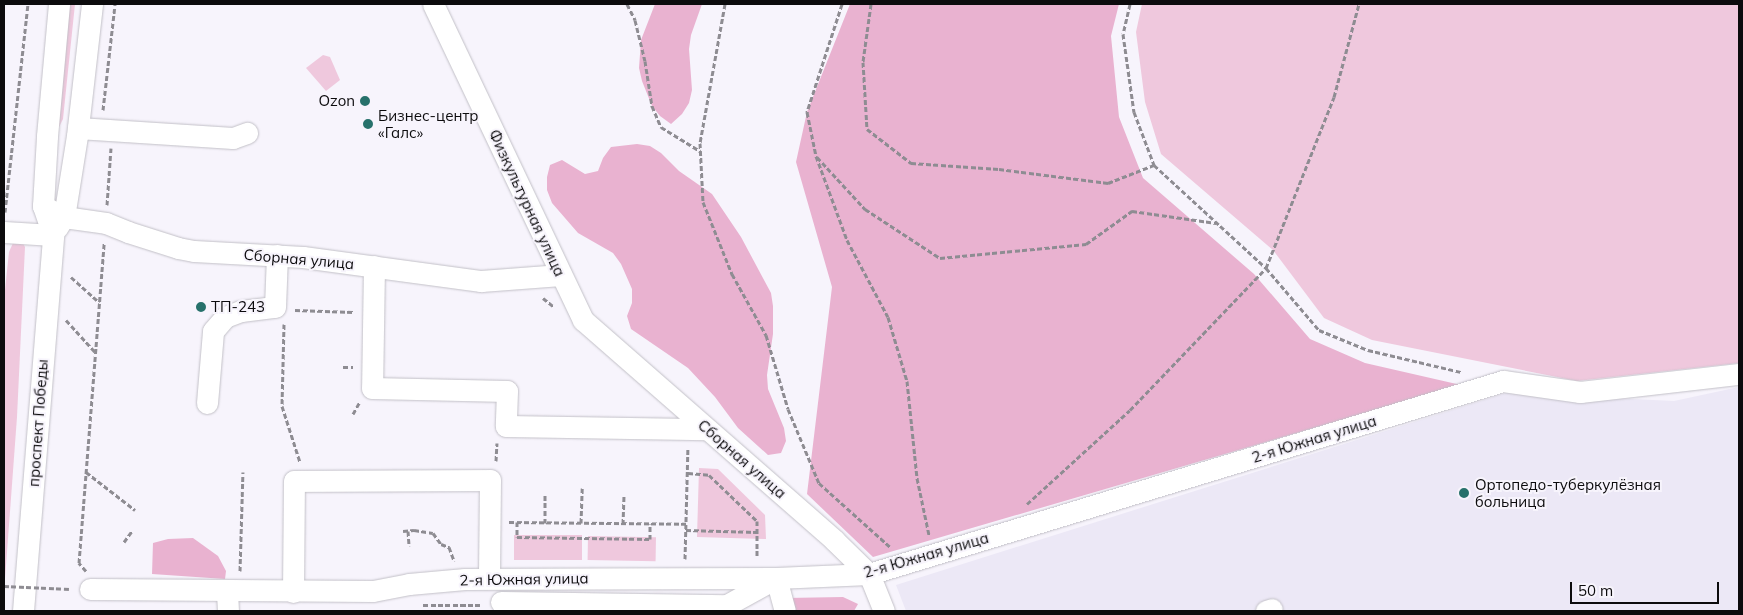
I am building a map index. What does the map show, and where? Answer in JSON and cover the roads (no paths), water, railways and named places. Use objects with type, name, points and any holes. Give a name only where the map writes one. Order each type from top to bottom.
[{"type":"street","name":"проспект Победы","points":[[23,611],[52,244],[44,206],[47,136],[60,4]]},
{"type":"street","name":"проспект Победы","points":[[52,244],[64,217],[78,128],[92,4]]},
{"type":"street","name":"Физкультурная улица","points":[[433,4],[583,320]]},
{"type":"street","points":[[78,128],[233,138],[247,133]]},
{"type":"street","name":"Сборная улица","points":[[44,206],[64,217],[106,223],[178,248],[278,255],[481,281],[561,275]]},
{"type":"street","points":[[4,225],[52,244]]},
{"type":"street","points":[[207,403],[213,331],[225,317],[241,311],[276,308],[278,255]]},
{"type":"street","points":[[374,266],[372,388],[506,391],[506,426],[707,429]]},
{"type":"street","name":"Сборная улица","points":[[583,320],[834,540],[869,574],[884,611]]},
{"type":"street","name":"2-я Южная улица","points":[[80,589],[231,598],[293,592],[373,591],[409,584],[489,578],[776,578],[869,574],[1503,382],[1580,392],[1739,374]]},
{"type":"street","points":[[293,592],[294,480],[490,480],[489,578]]},
{"type":"street","points":[[501,602],[727,605],[776,578],[785,611]]},
{"type":"place","name":"Ozon","points":[[365,101]]},
{"type":"place","name":"Бизнес-центр «Галс»","points":[[368,124]]},
{"type":"place","name":"ТП-243","points":[[201,307]]},
{"type":"place","name":"Ортопедо-туберкулёзная больница","points":[[1464,493]]}]
